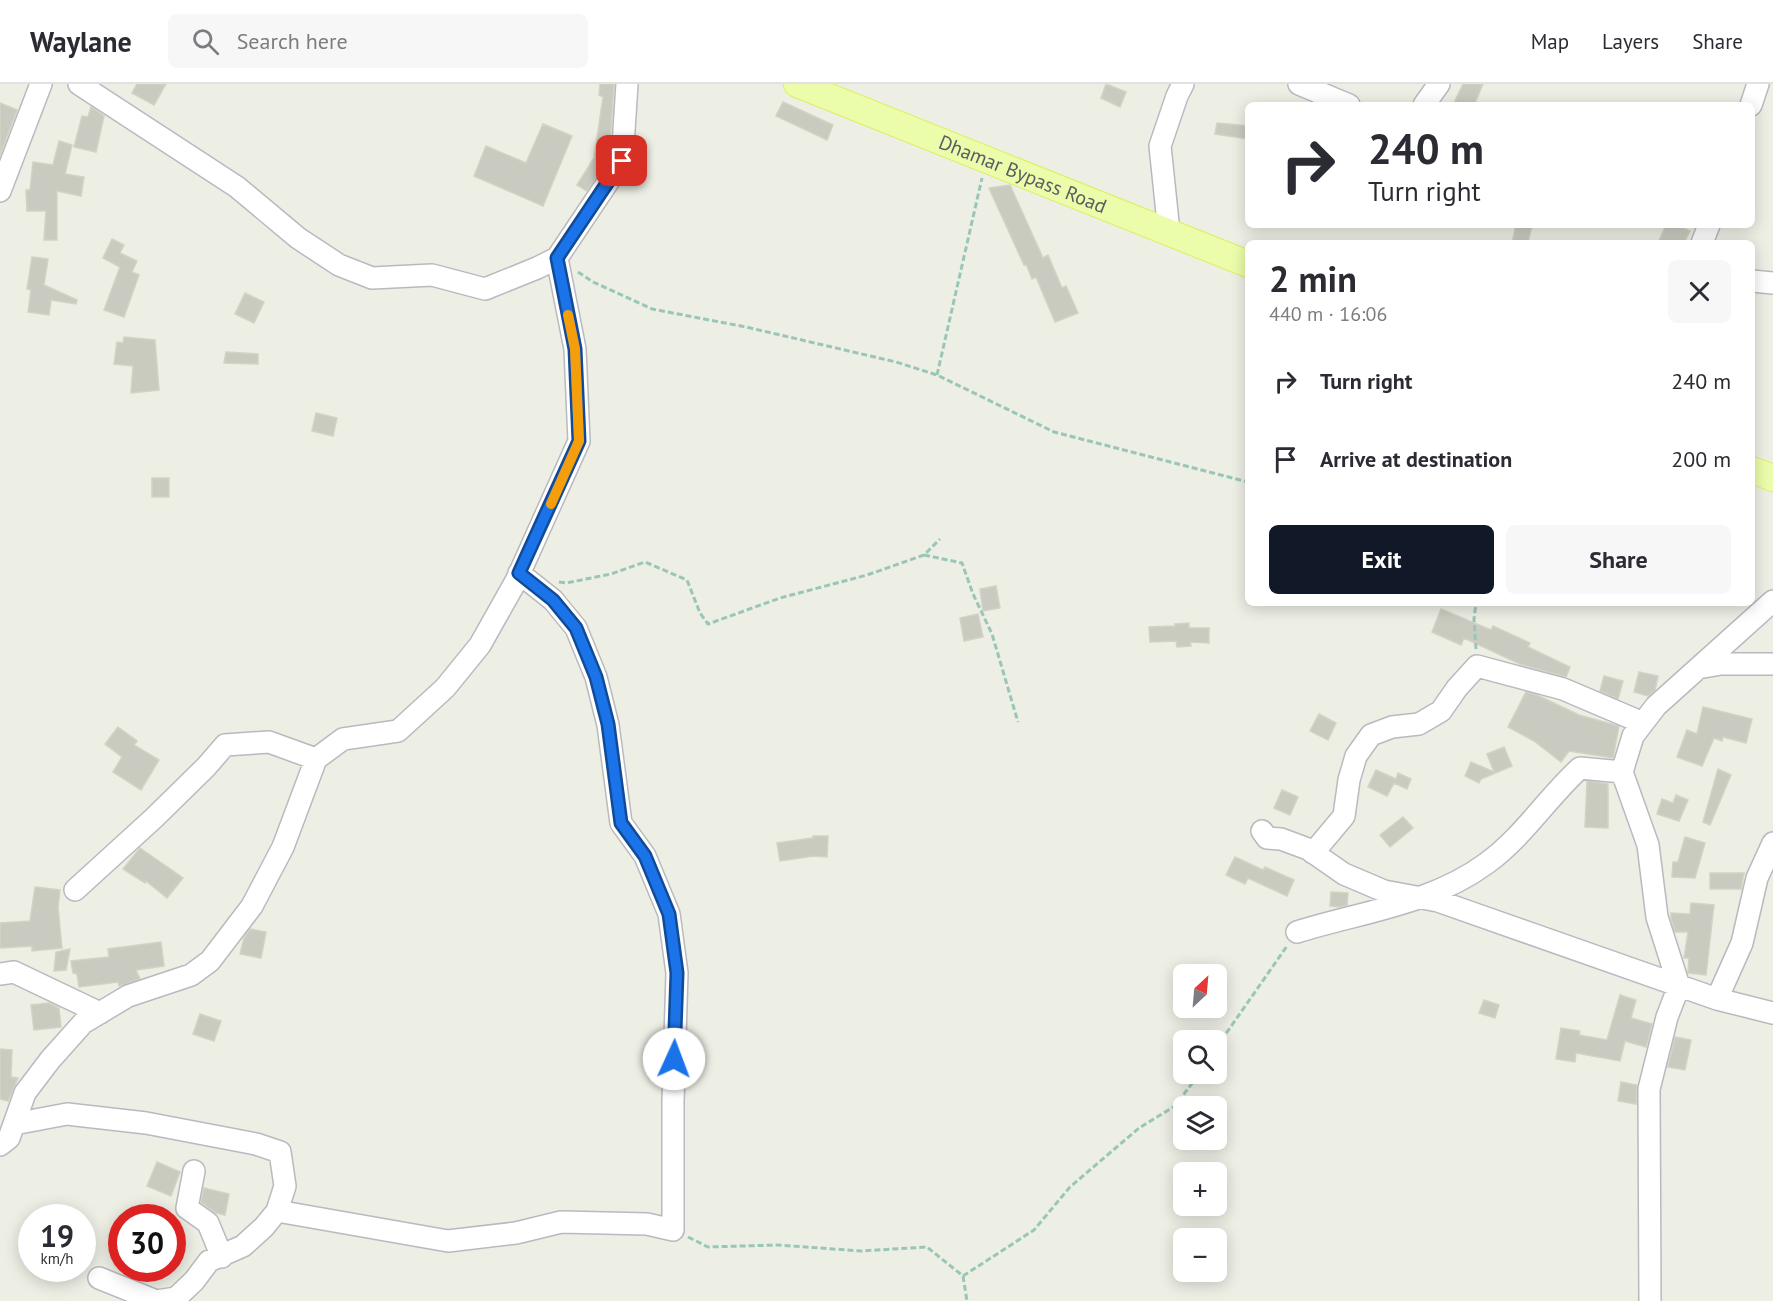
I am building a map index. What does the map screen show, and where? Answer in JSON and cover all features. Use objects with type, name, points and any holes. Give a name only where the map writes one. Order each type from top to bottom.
[{"type":"main road","name":"Dhamar Bypass Road","points":[[798,84],[1245,263]]},
{"type":"main road","points":[[1755,471],[1773,478]]},
{"type":"street","points":[[0,191],[41,84]]},
{"type":"street","points":[[79,84],[237,187],[298,238],[339,265],[372,278],[432,275],[485,289],[557,258],[622,161],[627,84]]},
{"type":"street","points":[[1169,232],[1160,146],[1176,96],[1184,84]]},
{"type":"street","points":[[1299,84],[1342,102]]},
{"type":"street","points":[[1426,102],[1439,84]]},
{"type":"street","points":[[1752,102],[1758,84]]},
{"type":"street","points":[[0,1145],[9,1137],[25,1093],[50,1060],[83,1023],[128,996],[191,975],[210,961],[252,906],[283,847],[316,759],[343,739],[398,731],[445,688],[480,645],[519,573],[579,441],[575,349],[557,258]]},
{"type":"street","points":[[1755,281],[1773,283]]},
{"type":"street","points":[[277,1211],[448,1241],[516,1233],[561,1222],[647,1224],[673,1230],[673,1102],[677,973],[669,914],[645,856],[621,823],[608,724],[596,677],[576,628],[553,600],[519,573]]},
{"type":"street","points":[[1650,1301],[1649,1089],[1667,1017],[1679,986],[1657,917],[1648,845],[1622,772],[1633,736],[1656,706],[1773,601]]},
{"type":"street","points":[[1698,668],[1721,664],[1773,664]]},
{"type":"street","points":[[1314,853],[1344,816],[1348,780],[1356,756],[1371,735],[1392,727],[1419,724],[1441,711],[1457,688],[1477,666],[1563,689],[1643,723]]},
{"type":"street","points":[[75,890],[154,818],[225,745],[269,742],[316,759]]},
{"type":"street","points":[[1297,932],[1421,898],[1452,885],[1487,863],[1524,831],[1561,785],[1580,768],[1622,772]]},
{"type":"street","points":[[1262,831],[1267,838],[1281,839],[1308,849],[1344,874],[1384,891],[1438,901],[1717,999],[1773,1013]]},
{"type":"street","points":[[1717,999],[1742,943],[1757,878],[1773,843]]},
{"type":"street","points":[[0,974],[14,972],[100,1012]]},
{"type":"street","points":[[14,1124],[67,1114],[146,1123],[256,1144],[280,1152],[285,1186],[277,1211],[264,1227],[243,1246],[209,1262],[176,1298],[156,1301],[99,1278]]},
{"type":"street","points":[[194,1171],[187,1208],[208,1223],[222,1257]]},
{"type":"path","points":[[937,375],[986,159]]},
{"type":"path","points":[[557,258],[593,282],[652,309],[746,327],[896,362],[937,375],[1054,432],[1245,481]]},
{"type":"path","points":[[554,581],[566,583],[611,574],[645,562],[687,580],[700,613],[708,624],[780,598],[867,575],[924,555],[940,539]]},
{"type":"path","points":[[924,555],[962,563],[973,594],[992,634],[1018,722]]},
{"type":"path","points":[[1476,606],[1474,619],[1477,666]]},
{"type":"path","points":[[1227,1032],[1297,932]]},
{"type":"path","points":[[963,1276],[1034,1230],[1070,1187],[1139,1128],[1175,1106],[1192,1084]]},
{"type":"path","points":[[673,1230],[708,1247],[778,1245],[861,1251],[927,1247],[963,1276],[967,1301]]},
{"type":"building","points":[[137,84],[166,84],[154,105],[132,93]]},
{"type":"building","points":[[600,84],[614,84],[611,129],[606,162],[587,191],[577,185],[594,158],[603,97],[599,95]]},
{"type":"building","points":[[1106,84],[1126,92],[1120,107],[1101,98]]},
{"type":"building","points":[[1463,84],[1483,84],[1475,102],[1454,102]]},
{"type":"building","points":[[783,102],[833,125],[827,140],[776,116]]},
{"type":"building","points":[[0,103],[17,110],[0,155]]},
{"type":"building","points":[[91,107],[104,116],[96,152],[74,147],[82,116],[88,117]]},
{"type":"building","points":[[1217,123],[1245,126],[1245,139],[1215,134]]},
{"type":"building","points":[[543,124],[572,136],[543,206],[474,176],[486,146],[526,163]]},
{"type":"building","points":[[59,141],[72,145],[65,174],[84,177],[81,196],[57,191],[57,240],[44,240],[46,211],[27,211],[26,190],[30,190],[33,162],[53,165]]},
{"type":"building","points":[[1010,185],[1043,258],[1048,255],[1062,288],[1066,286],[1078,313],[1055,322],[1036,277],[1032,279],[1026,264],[1024,265],[989,188]]},
{"type":"building","points":[[1515,228],[1531,228],[1529,240],[1513,240]]},
{"type":"building","points":[[1665,228],[1684,228],[1690,231],[1686,240],[1659,240]]},
{"type":"building","points":[[112,239],[124,245],[120,253],[137,261],[132,272],[139,275],[124,317],[104,310],[120,267],[103,258]]},
{"type":"building","points":[[32,257],[48,259],[44,285],[77,300],[76,304],[51,300],[49,315],[28,312],[31,290],[27,289]]},
{"type":"building","points":[[245,293],[264,302],[254,323],[235,314]]},
{"type":"building","points":[[124,337],[155,340],[159,390],[131,393],[133,366],[114,364],[117,342],[123,343]]},
{"type":"building","points":[[226,352],[258,354],[258,364],[224,363]]},
{"type":"building","points":[[316,413],[337,418],[333,436],[312,431]]},
{"type":"building","points":[[152,478],[169,478],[169,497],[152,497]]},
{"type":"building","points":[[996,586],[1000,608],[983,611],[980,589]]},
{"type":"building","points":[[1441,609],[1491,630],[1493,626],[1530,643],[1528,647],[1570,667],[1566,677],[1520,664],[1464,638],[1461,645],[1432,632]]},
{"type":"building","points":[[978,614],[983,637],[964,641],[960,618]]},
{"type":"building","points":[[1189,623],[1189,628],[1209,628],[1209,643],[1190,642],[1191,646],[1177,647],[1176,641],[1150,642],[1149,627]]},
{"type":"building","points":[[1639,672],[1658,676],[1655,690],[1648,696],[1634,692]]},
{"type":"building","points":[[1604,676],[1623,681],[1618,699],[1600,691]]},
{"type":"building","points":[[1526,692],[1579,715],[1619,726],[1613,758],[1569,751],[1561,762],[1534,741],[1508,727]]},
{"type":"building","points":[[1703,707],[1752,719],[1746,743],[1723,737],[1722,741],[1714,738],[1702,766],[1677,757],[1687,730],[1697,734]]},
{"type":"building","points":[[1319,714],[1336,723],[1328,740],[1310,731]]},
{"type":"building","points":[[118,727],[137,741],[134,745],[159,760],[141,790],[113,772],[122,757],[105,744]]},
{"type":"building","points":[[1504,747],[1512,766],[1481,779],[1479,783],[1465,776],[1471,762],[1494,772],[1487,754]]},
{"type":"building","points":[[1718,769],[1731,775],[1710,825],[1703,822]]},
{"type":"building","points":[[1376,770],[1396,779],[1398,773],[1411,779],[1407,789],[1394,783],[1387,796],[1368,787]]},
{"type":"building","points":[[1587,781],[1608,784],[1608,828],[1585,827]]},
{"type":"building","points":[[1282,790],[1298,797],[1290,815],[1274,808]]},
{"type":"building","points":[[1676,795],[1688,800],[1679,821],[1657,814],[1662,799],[1673,803]]},
{"type":"building","points":[[1403,817],[1413,828],[1390,847],[1380,835]]},
{"type":"building","points":[[813,836],[828,836],[827,857],[814,856],[780,861],[777,843],[813,838]]},
{"type":"building","points":[[1685,837],[1705,843],[1695,878],[1672,877],[1673,862],[1678,862]]},
{"type":"building","points":[[140,848],[183,878],[167,898],[146,881],[145,883],[123,869]]},
{"type":"building","points":[[1235,857],[1263,870],[1265,867],[1294,880],[1287,896],[1248,878],[1245,884],[1226,875]]},
{"type":"building","points":[[1710,873],[1744,873],[1741,889],[1710,889]]},
{"type":"building","points":[[35,887],[60,890],[58,907],[62,948],[32,951],[32,946],[0,948],[0,923],[30,921]]},
{"type":"building","points":[[1331,892],[1348,893],[1347,905],[1330,906]]},
{"type":"building","points":[[1691,903],[1714,905],[1706,975],[1688,973],[1689,958],[1684,958],[1688,932],[1675,932],[1671,918],[1671,913],[1690,914]]},
{"type":"building","points":[[250,929],[266,932],[261,958],[240,954],[244,938]]},
{"type":"building","points":[[161,942],[164,966],[136,970],[140,979],[119,986],[118,982],[79,987],[77,974],[73,973],[71,961],[109,957],[108,949]]},
{"type":"building","points":[[70,949],[66,970],[54,971],[56,952]]},
{"type":"building","points":[[1620,995],[1636,1000],[1631,1018],[1652,1024],[1646,1047],[1625,1041],[1620,1061],[1576,1053],[1575,1062],[1556,1059],[1561,1028],[1580,1031],[1579,1035],[1607,1040]]},
{"type":"building","points":[[1484,1000],[1499,1005],[1495,1018],[1479,1013]]},
{"type":"building","points":[[49,1003],[59,1008],[61,1027],[34,1030],[31,1005]]},
{"type":"building","points":[[200,1014],[221,1021],[214,1041],[193,1034]]},
{"type":"building","points":[[1675,1037],[1691,1040],[1685,1070],[1668,1067]]},
{"type":"building","points":[[0,1049],[12,1050],[11,1077],[18,1078],[8,1101],[0,1099]]},
{"type":"building","points":[[1621,1082],[1637,1085],[1636,1104],[1618,1101]]},
{"type":"building","points":[[157,1162],[180,1172],[171,1196],[147,1186]]},
{"type":"building","points":[[204,1188],[229,1194],[225,1215],[216,1213],[201,1202]]},
{"type":"slow traffic","points":[[551,504],[579,441],[575,349],[568,315]]},
{"type":"route","points":[[622,161],[557,258],[575,349],[579,441],[519,573],[553,600],[576,628],[596,677],[608,724],[621,823],[645,856],[669,914],[677,973],[674,1059]]}]
